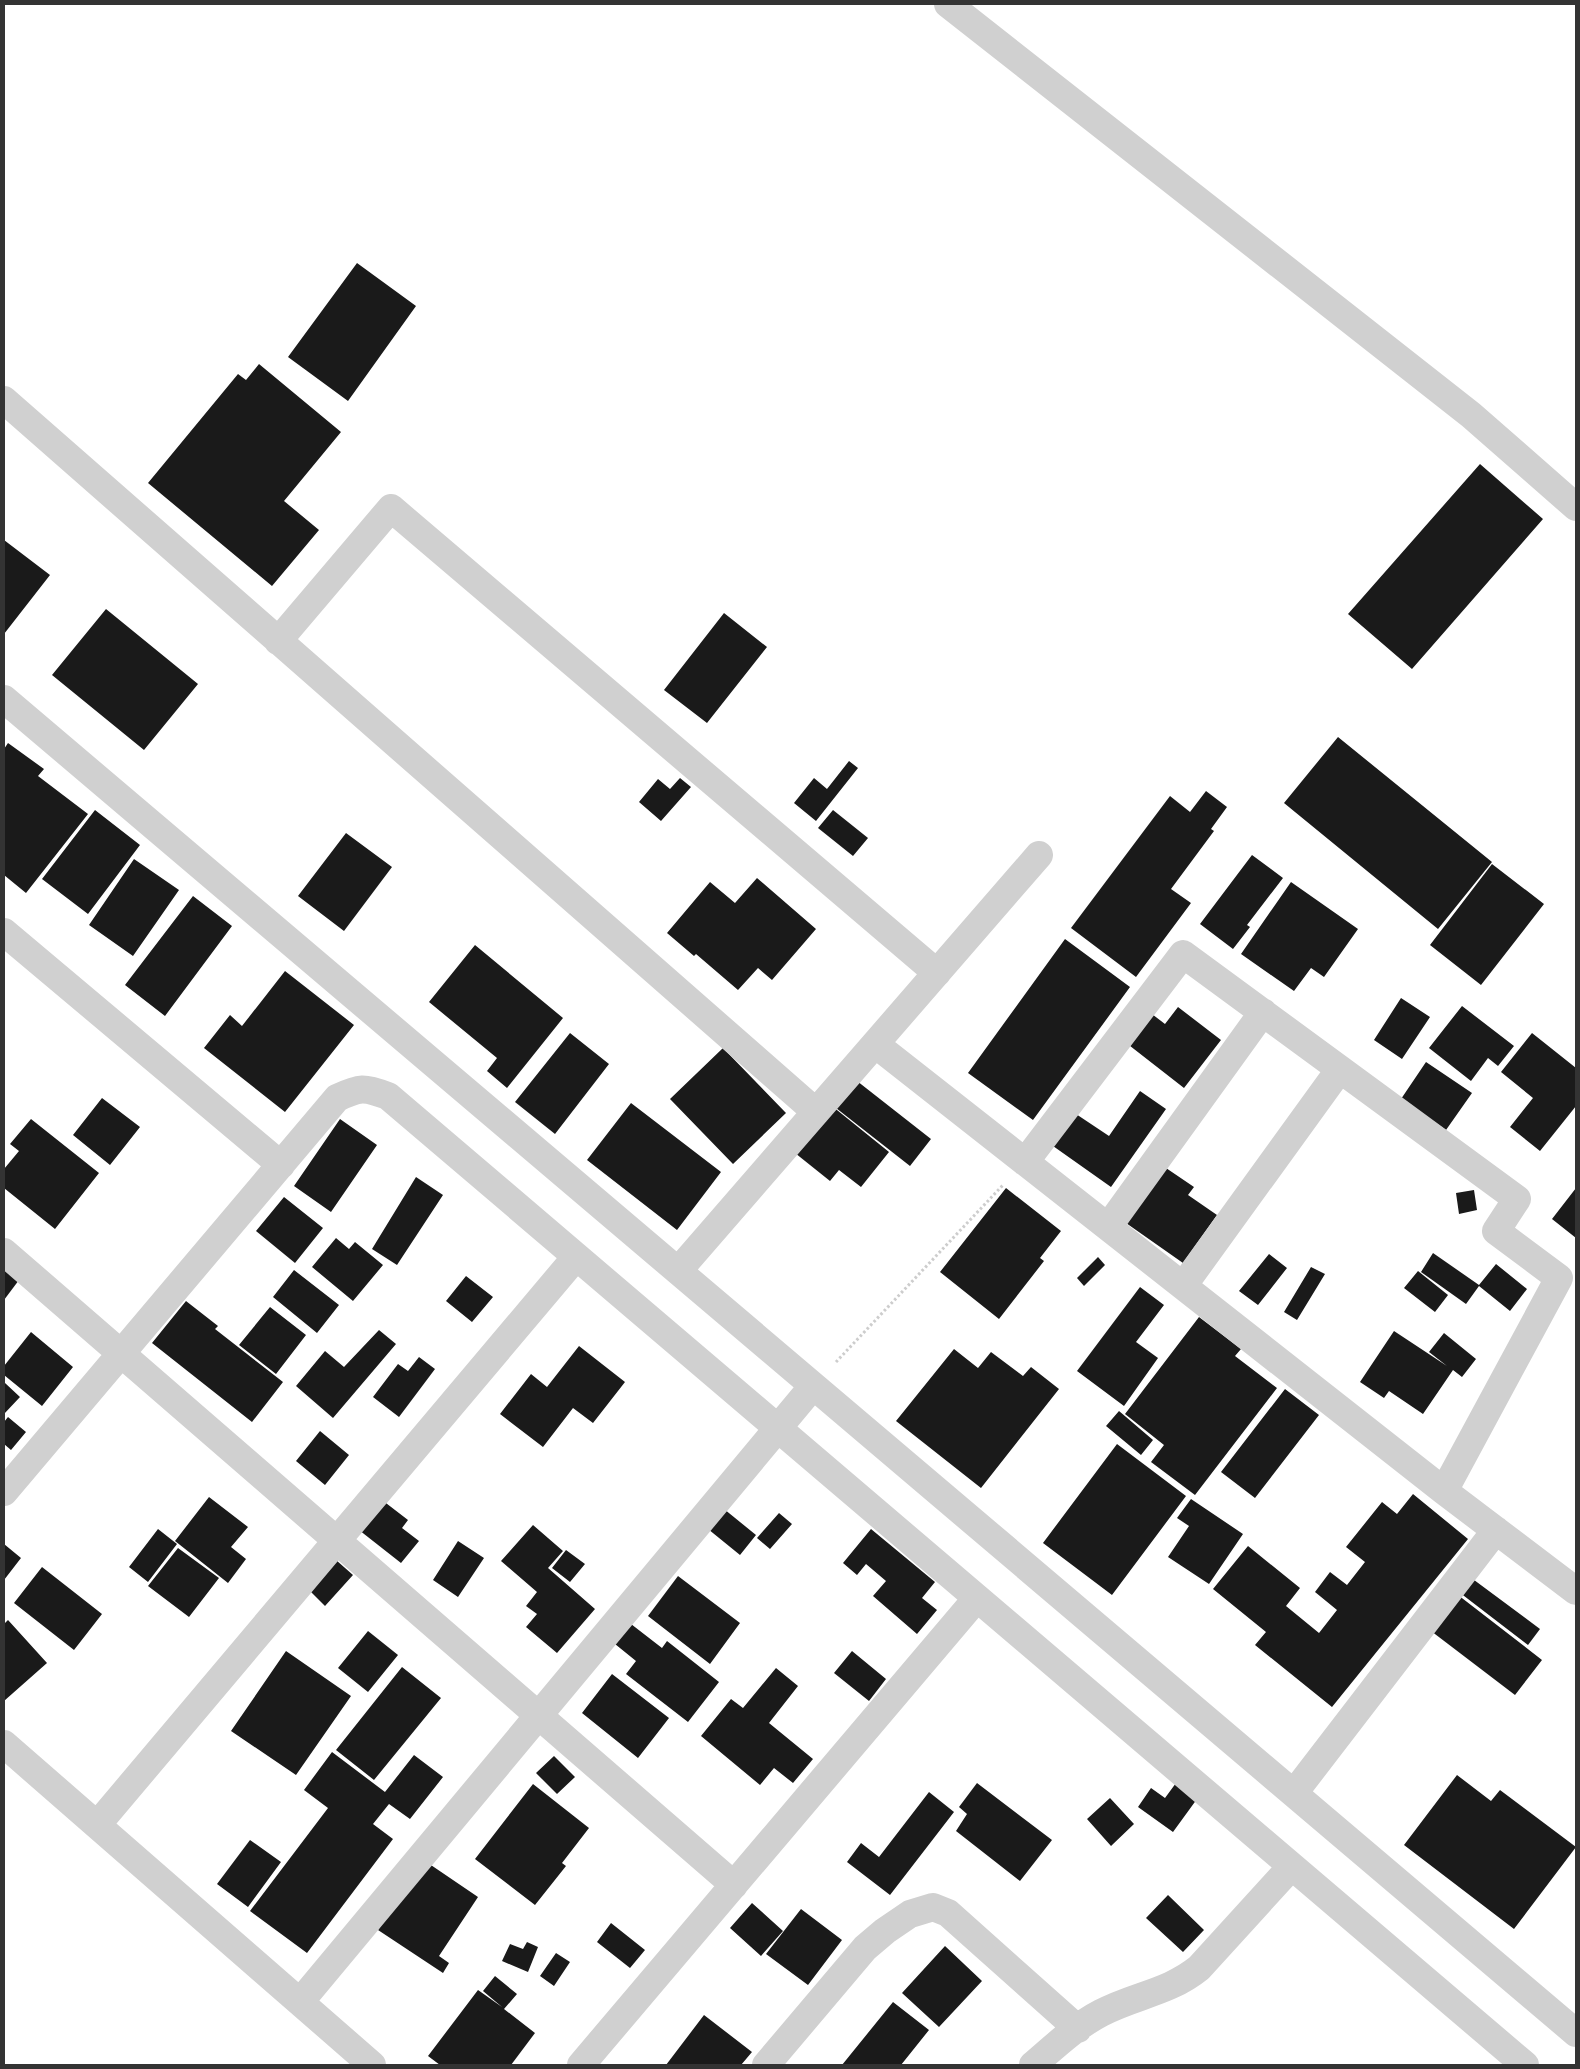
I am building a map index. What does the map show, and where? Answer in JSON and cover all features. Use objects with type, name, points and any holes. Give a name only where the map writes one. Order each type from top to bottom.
[{"type":"street","points":[[948,4],[1463,409],[1576,507]]},
{"type":"street","points":[[4,400],[816,1112]]},
{"type":"street","points":[[278,641],[391,508],[937,973]]},
{"type":"street","points":[[4,699],[1576,2034]]},
{"type":"street","points":[[678,1271],[1039,855]]},
{"type":"street","points":[[4,932],[281,1165]]},
{"type":"street","points":[[1025,1162],[1183,954],[1517,1199],[1496,1231],[1559,1278],[1444,1491]]},
{"type":"street","points":[[1108,1227],[1263,1012]]},
{"type":"street","points":[[875,1044],[1444,1491],[1576,1591]]},
{"type":"street","points":[[1183,1286],[1340,1069]]},
{"type":"street","points":[[4,1492],[337,1098],[352,1091],[368,1088],[388,1096],[1525,2065]]},
{"type":"street","points":[[4,1252],[734,1885]]},
{"type":"street","points":[[97,1826],[576,1257]]},
{"type":"street","points":[[300,2002],[813,1386]]},
{"type":"street","points":[[1294,1794],[1496,1530]]},
{"type":"street","points":[[581,2065],[977,1598]]},
{"type":"street","points":[[4,1744],[372,2065]]},
{"type":"street","points":[[1033,2065],[1078,2029],[1108,2010],[1125,2002],[1162,1990],[1188,1977],[1199,1968],[1291,1867]]},
{"type":"street","points":[[766,2065],[865,1948],[884,1931],[910,1914],[933,1907],[948,1913],[1078,2029]]},
{"type":"path","points":[[813,1386],[1025,1162]]},
{"type":"building","points":[[357,263],[416,306],[348,401],[288,357]]},
{"type":"building","points":[[259,364],[341,432],[284,501],[319,530],[272,586],[148,483],[238,374],[246,380]]},
{"type":"building","points":[[1480,464],[1543,519],[1412,669],[1348,614]]},
{"type":"building","points":[[4,540],[50,575],[4,634]]},
{"type":"building","points":[[106,609],[198,684],[144,750],[52,675]]},
{"type":"building","points":[[724,613],[767,647],[707,723],[664,690]]},
{"type":"building","points":[[1338,737],[1492,862],[1438,929],[1284,803]]},
{"type":"building","points":[[8,743],[44,769],[38,776],[88,814],[26,893],[4,875],[4,749]]},
{"type":"building","points":[[849,761],[858,768],[816,821],[794,803],[814,778],[827,789]]},
{"type":"building","points":[[680,778],[691,787],[661,821],[639,802],[658,779],[670,789]]},
{"type":"building","points":[[1206,791],[1227,807],[1211,829],[1214,831],[1171,889],[1191,903],[1136,977],[1071,928],[1170,796],[1190,812]]},
{"type":"building","points":[[95,810],[140,845],[88,914],[42,879]]},
{"type":"building","points":[[833,810],[868,838],[853,856],[818,828]]},
{"type":"building","points":[[346,833],[392,867],[344,931],[298,896]]},
{"type":"building","points":[[1252,855],[1283,878],[1247,925],[1250,927],[1233,949],[1200,924]]},
{"type":"building","points":[[134,859],[179,890],[133,956],[89,925]]},
{"type":"building","points":[[1492,864],[1544,904],[1481,985],[1430,945]]},
{"type":"building","points":[[757,878],[816,929],[772,980],[758,968],[738,990],[696,954],[694,956],[667,933],[710,882],[735,903]]},
{"type":"building","points":[[1291,882],[1358,929],[1324,977],[1311,968],[1294,991],[1241,954]]},
{"type":"building","points":[[193,896],[232,926],[165,1016],[125,985]]},
{"type":"building","points":[[1065,939],[1130,987],[1033,1120],[968,1073]]},
{"type":"building","points":[[475,945],[563,1018],[507,1088],[487,1071],[497,1058],[429,1002]]},
{"type":"building","points":[[285,971],[354,1025],[285,1112],[204,1048],[230,1015],[242,1026]]},
{"type":"building","points":[[1401,998],[1430,1017],[1402,1059],[1374,1040]]},
{"type":"building","points":[[1462,1006],[1514,1046],[1498,1066],[1488,1058],[1471,1081],[1429,1048]]},
{"type":"building","points":[[1178,1007],[1221,1040],[1184,1088],[1125,1042],[1148,1011],[1165,1024]]},
{"type":"building","points":[[570,1033],[609,1064],[555,1134],[515,1102]]},
{"type":"building","points":[[1532,1033],[1576,1068],[1576,1106],[1540,1151],[1510,1127],[1533,1098],[1501,1072]]},
{"type":"building","points":[[723,1048],[786,1113],[733,1164],[670,1099]]},
{"type":"building","points":[[1426,1062],[1472,1093],[1446,1130],[1401,1099]]},
{"type":"building","points":[[857,1081],[931,1139],[910,1166],[836,1108]]},
{"type":"building","points":[[1140,1091],[1166,1109],[1111,1187],[1053,1146],[1076,1114],[1109,1136]]},
{"type":"building","points":[[102,1098],[140,1127],[110,1165],[73,1135]]},
{"type":"building","points":[[631,1103],[721,1172],[677,1230],[587,1160]]},
{"type":"building","points":[[832,1106],[889,1152],[861,1187],[839,1170],[830,1181],[795,1153]]},
{"type":"building","points":[[31,1119],[99,1173],[55,1229],[4,1188],[4,1169],[19,1151],[10,1144]]},
{"type":"building","points":[[340,1119],[377,1145],[331,1212],[294,1186]]},
{"type":"building","points":[[1166,1168],[1194,1187],[1188,1195],[1217,1215],[1183,1263],[1126,1223]]},
{"type":"building","points":[[416,1177],[443,1195],[397,1265],[372,1249]]},
{"type":"building","points":[[1006,1188],[1061,1231],[1040,1258],[1044,1261],[999,1319],[940,1272]]},
{"type":"building","points":[[1576,1188],[1576,1238],[1552,1219]]},
{"type":"building","points":[[1474,1190],[1477,1210],[1459,1214],[1456,1193]]},
{"type":"building","points":[[284,1197],[323,1228],[295,1263],[256,1231]]},
{"type":"building","points":[[336,1238],[349,1249],[355,1242],[383,1265],[353,1301],[312,1267]]},
{"type":"building","points":[[1433,1253],[1479,1285],[1496,1264],[1527,1289],[1510,1311],[1479,1286],[1466,1304],[1421,1272]]},
{"type":"building","points":[[1269,1254],[1287,1268],[1258,1305],[1239,1291]]},
{"type":"building","points":[[4,1255],[25,1272],[4,1300]]},
{"type":"building","points":[[1098,1257],[1105,1265],[1084,1286],[1077,1278]]},
{"type":"building","points":[[1311,1267],[1325,1274],[1297,1320],[1284,1312]]},
{"type":"building","points":[[294,1270],[339,1305],[317,1333],[273,1297]]},
{"type":"building","points":[[1418,1271],[1448,1295],[1435,1312],[1404,1288]]},
{"type":"building","points":[[466,1276],[493,1297],[472,1322],[446,1301]]},
{"type":"building","points":[[1140,1287],[1164,1305],[1136,1342],[1158,1358],[1124,1406],[1077,1371]]},
{"type":"building","points":[[186,1301],[218,1326],[215,1329],[283,1382],[252,1422],[152,1343]]},
{"type":"building","points":[[270,1307],[306,1335],[276,1374],[239,1345]]},
{"type":"building","points":[[1199,1317],[1241,1349],[1235,1356],[1277,1388],[1195,1495],[1151,1462],[1164,1445],[1125,1414]]},
{"type":"building","points":[[379,1330],[396,1344],[333,1418],[296,1386],[325,1351],[344,1367]]},
{"type":"building","points":[[1394,1331],[1447,1366],[1429,1352],[1444,1333],[1476,1359],[1462,1377],[1453,1370],[1423,1414],[1389,1391],[1384,1398],[1360,1382]]},
{"type":"building","points":[[31,1332],[73,1367],[42,1406],[4,1375],[4,1366]]},
{"type":"building","points":[[579,1346],[625,1382],[593,1423],[573,1408],[543,1447],[500,1414],[531,1374],[547,1387]]},
{"type":"building","points":[[954,1349],[978,1368],[991,1352],[1023,1376],[1031,1367],[1059,1389],[981,1488],[896,1421]]},
{"type":"building","points":[[419,1357],[435,1369],[399,1417],[373,1397],[398,1364],[408,1371]]},
{"type":"building","points":[[4,1384],[20,1397],[4,1414]]},
{"type":"building","points":[[1285,1389],[1319,1415],[1255,1498],[1221,1472]]},
{"type":"building","points":[[1119,1411],[1153,1440],[1141,1455],[1106,1426]]},
{"type":"building","points":[[8,1417],[26,1432],[11,1450],[4,1444],[4,1422]]},
{"type":"building","points":[[320,1431],[349,1455],[325,1485],[296,1461]]},
{"type":"building","points":[[1117,1444],[1186,1496],[1112,1595],[1043,1543]]},
{"type":"building","points":[[1413,1494],[1468,1539],[1332,1707],[1255,1645],[1266,1632],[1213,1589],[1248,1546],[1300,1588],[1286,1606],[1319,1633],[1337,1610],[1315,1592],[1330,1572],[1347,1585],[1365,1562],[1346,1547],[1382,1502],[1397,1514]]},
{"type":"building","points":[[209,1497],[248,1527],[231,1547],[246,1559],[228,1583],[175,1541]]},
{"type":"building","points":[[1191,1499],[1243,1534],[1209,1584],[1168,1557],[1189,1526],[1177,1518]]},
{"type":"building","points":[[382,1500],[408,1520],[402,1528],[419,1541],[401,1563],[359,1530]]},
{"type":"building","points":[[724,1509],[756,1535],[740,1555],[708,1529]]},
{"type":"building","points":[[779,1513],[792,1524],[770,1549],[757,1538]]},
{"type":"building","points":[[533,1525],[563,1551],[548,1568],[595,1609],[557,1653],[526,1627],[537,1614],[526,1606],[537,1592],[501,1561]]},
{"type":"building","points":[[158,1529],[177,1544],[148,1582],[129,1567]]},
{"type":"building","points":[[871,1529],[935,1582],[922,1598],[937,1610],[917,1634],[873,1596],[886,1581],[866,1564],[857,1575],[843,1563]]},
{"type":"building","points":[[458,1541],[484,1558],[458,1597],[433,1580]]},
{"type":"building","points":[[4,1544],[21,1558],[4,1580]]},
{"type":"building","points":[[178,1548],[219,1578],[189,1617],[148,1586]]},
{"type":"building","points":[[566,1550],[585,1564],[570,1582],[552,1568]]},
{"type":"building","points":[[336,1560],[353,1575],[325,1606],[309,1590]]},
{"type":"building","points":[[42,1567],[102,1614],[74,1650],[14,1603]]},
{"type":"building","points":[[1466,1574],[1540,1629],[1528,1645],[1455,1589]]},
{"type":"building","points":[[678,1576],[740,1623],[710,1664],[648,1616]]},
{"type":"building","points":[[1458,1595],[1542,1660],[1515,1695],[1431,1631]]},
{"type":"building","points":[[8,1620],[47,1663],[4,1701],[4,1624]]},
{"type":"building","points":[[631,1624],[662,1648],[667,1641],[719,1682],[688,1722],[626,1674],[636,1661],[615,1644]]},
{"type":"building","points":[[368,1631],[398,1655],[368,1692],[338,1668]]},
{"type":"building","points":[[286,1651],[351,1696],[296,1775],[231,1731]]},
{"type":"building","points":[[852,1651],[886,1679],[869,1701],[834,1673]]},
{"type":"building","points":[[402,1667],[441,1698],[374,1780],[336,1750]]},
{"type":"building","points":[[776,1668],[798,1686],[769,1723],[813,1759],[793,1783],[774,1768],[760,1785],[701,1736],[731,1699],[743,1708]]},
{"type":"building","points":[[612,1674],[669,1718],[638,1758],[582,1713]]},
{"type":"building","points":[[332,1752],[385,1792],[414,1755],[443,1777],[410,1819],[389,1804],[373,1824],[393,1839],[307,1953],[250,1911],[328,1808],[304,1790]]},
{"type":"building","points":[[554,1756],[575,1777],[557,1794],[536,1773]]},
{"type":"building","points":[[1457,1775],[1491,1801],[1500,1790],[1576,1847],[1514,1929],[1404,1845]]},
{"type":"building","points":[[977,1783],[1052,1840],[1020,1881],[956,1831],[967,1814],[959,1807]]},
{"type":"building","points":[[1176,1783],[1197,1799],[1173,1832],[1138,1807],[1151,1788],[1165,1798]]},
{"type":"building","points":[[533,1784],[589,1828],[562,1863],[566,1866],[535,1905],[475,1859]]},
{"type":"building","points":[[929,1792],[954,1812],[890,1895],[847,1862],[861,1843],[879,1857]]},
{"type":"building","points":[[1110,1798],[1134,1824],[1111,1846],[1087,1819]]},
{"type":"building","points":[[250,1840],[281,1862],[248,1907],[217,1884]]},
{"type":"building","points":[[425,1861],[478,1897],[439,1956],[449,1963],[443,1973],[378,1930]]},
{"type":"building","points":[[1168,1895],[1204,1930],[1183,1952],[1146,1918]]},
{"type":"building","points":[[752,1903],[783,1931],[761,1956],[730,1928]]},
{"type":"building","points":[[801,1909],[842,1940],[808,1985],[766,1954]]},
{"type":"building","points":[[611,1923],[645,1950],[630,1968],[597,1942]]},
{"type":"building","points":[[527,1942],[538,1947],[528,1972],[502,1961],[510,1944],[523,1949]]},
{"type":"building","points":[[945,1946],[982,1981],[939,2027],[902,1993]]},
{"type":"building","points":[[556,1953],[570,1962],[554,1986],[540,1976]]},
{"type":"building","points":[[495,1976],[517,1994],[504,2009],[535,2033],[511,2065],[440,2065],[428,2056],[478,1990],[502,2007],[483,1991]]},
{"type":"building","points":[[893,2002],[929,2030],[901,2065],[842,2065]]},
{"type":"building","points":[[704,2015],[752,2052],[741,2065],[666,2065]]}]
